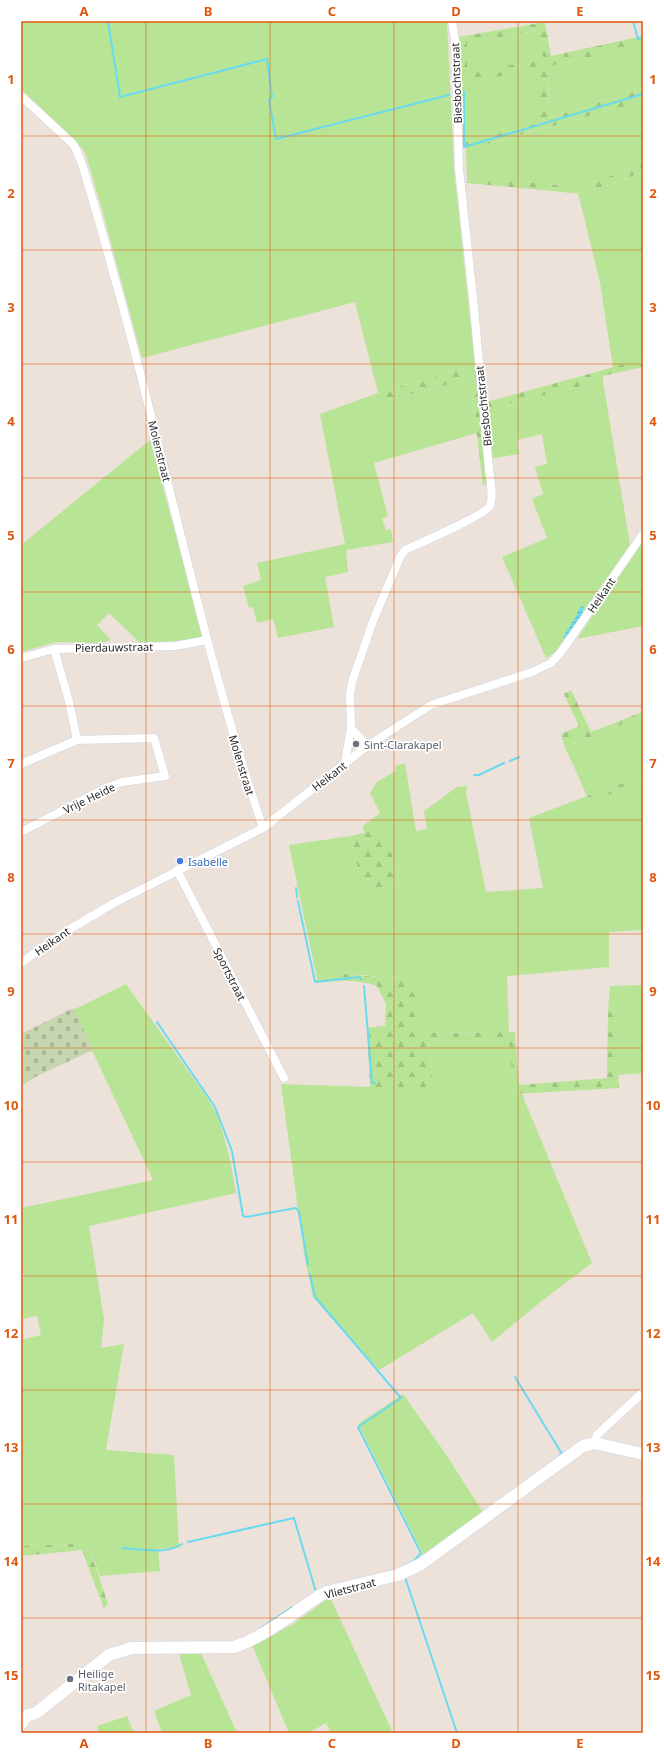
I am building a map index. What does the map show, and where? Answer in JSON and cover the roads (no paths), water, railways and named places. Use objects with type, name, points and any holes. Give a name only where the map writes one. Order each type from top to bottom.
[{"type":"street","name":"Biesbochtstraat","points":[[345,764],[351,728],[350,694],[352,682],[373,621],[401,555],[406,550],[486,511],[490,506],[491,498],[488,453],[473,298],[458,169],[455,40],[452,21]]},
{"type":"street","name":"Molenstraat","points":[[21,96],[72,144],[79,154],[130,333],[239,758],[262,828]]},
{"type":"street","name":"Heikant","points":[[21,963],[82,921],[134,892],[262,828],[367,746],[431,705],[532,672],[551,663],[566,646],[643,534]]},
{"type":"street","name":"Pierdauwstraat","points":[[21,658],[54,649],[175,646],[208,640]]},
{"type":"street","points":[[54,649],[77,740]]},
{"type":"street","points":[[351,728],[367,746]]},
{"type":"street","name":"Vrije Heide","points":[[21,764],[63,744],[77,740],[154,738],[165,776],[122,782],[104,789],[21,832]]},
{"type":"street","name":"Sportstraat","points":[[177,870],[284,1078]]},
{"type":"street","points":[[643,1392],[597,1436],[594,1443],[643,1454]]},
{"type":"street","name":"Vlietstraat","points":[[23,1719],[36,1713],[109,1655],[131,1648],[234,1647],[249,1642],[266,1632],[327,1592],[409,1571],[421,1564],[583,1446],[594,1443]]},
{"type":"water","points":[[583,605],[582,613],[577,622],[565,638],[563,637],[577,615],[577,610],[578,611]]},
{"type":"waterway","points":[[108,21],[120,97],[267,59],[272,97],[269,100],[276,139],[449,95]]},
{"type":"waterway","points":[[633,21],[638,39],[643,38]]},
{"type":"waterway","points":[[464,91],[464,147],[643,94]]},
{"type":"waterway","points":[[510,761],[519,757]]},
{"type":"waterway","points":[[474,775],[479,775],[504,763]]},
{"type":"waterway","points":[[296,888],[297,897]]},
{"type":"waterway","points":[[298,901],[315,982],[359,977],[361,979]]},
{"type":"waterway","points":[[364,986],[372,1083],[375,1083]]},
{"type":"waterway","points":[[157,1022],[215,1107],[232,1151],[243,1216],[246,1217],[296,1208],[299,1212],[308,1265]]},
{"type":"waterway","points":[[310,1274],[315,1297],[401,1398],[358,1427],[421,1553],[414,1561],[404,1566]]},
{"type":"waterway","points":[[515,1377],[562,1454],[559,1456]]},
{"type":"waterway","points":[[188,1542],[294,1518],[316,1592]]},
{"type":"waterway","points":[[122,1548],[161,1550],[176,1547],[182,1544]]},
{"type":"waterway","points":[[405,1577],[457,1733]]},
{"type":"waterway","points":[[258,1630],[292,1607]]},
{"type":"place","name":"Sint-Clarakapel","points":[[356,744]]},
{"type":"place","name":"Isabelle","points":[[180,861]]},
{"type":"place","name":"Heilige Ritakapel","points":[[70,1679]]}]
